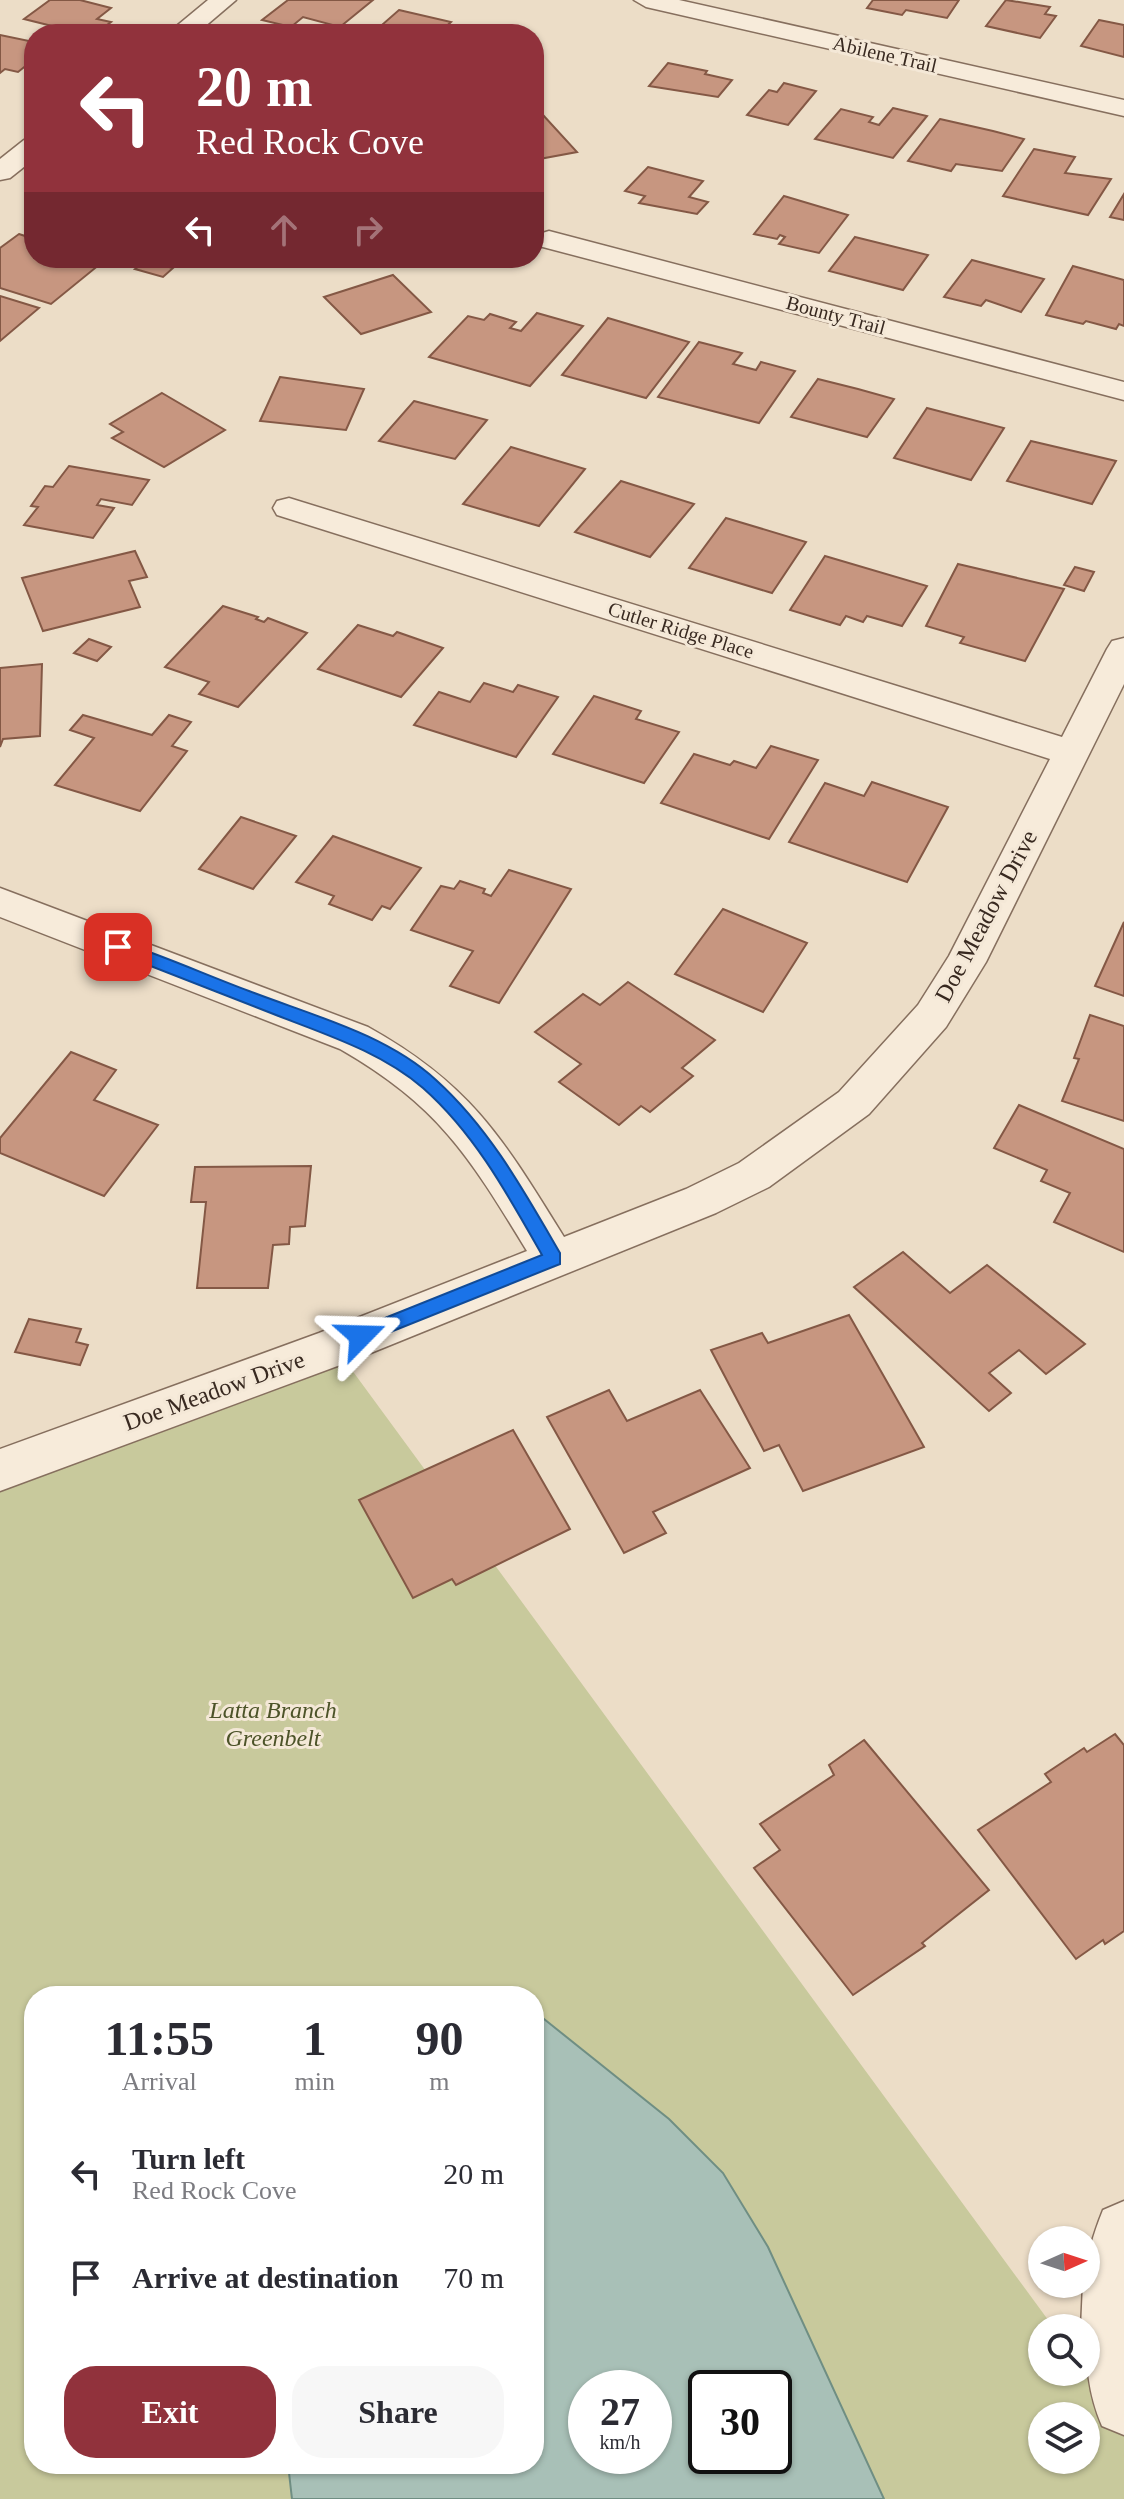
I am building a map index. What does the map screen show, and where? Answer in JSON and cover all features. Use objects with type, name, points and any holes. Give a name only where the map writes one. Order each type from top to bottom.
[{"type":"street","points":[[193,24],[224,0]]},
{"type":"street","name":"Abilene Trail","points":[[646,0],[1124,108]]},
{"type":"street","points":[[0,172],[24,154]]},
{"type":"street","name":"Bounty Trail","points":[[549,240],[1124,391]]},
{"type":"street","name":"Cutler Ridge Place","points":[[289,508],[1072,753]]},
{"type":"street","name":"Doe Meadow Drive","points":[[0,1470],[335,1347],[664,1217],[754,1175],[854,1103],[896,1060],[932,1016],[966,962],[1124,649]]},
{"type":"street","points":[[0,902],[354,1038],[394,1059],[428,1083],[469,1125],[498,1162],[554,1258]]},
{"type":"street","points":[[1124,2231],[1113,2266],[1109,2316],[1114,2367],[1124,2404]]},
{"type":"green space","name":"Latta Branch Greenbelt","points":[[335,1347],[1028,2293],[1028,2298],[1032,2298],[1044,2314],[1028,2314],[1028,2386],[1097,2386],[1124,2423],[1124,2499],[0,2499],[0,1470]]},
{"type":"shaded area","points":[[544,2019],[669,2119],[723,2173],[768,2247],[884,2499],[292,2499],[289,2474],[544,2474]]},
{"type":"building","points":[[50,0],[80,0],[111,8],[97,19],[111,22],[108,24],[44,24],[24,19]]},
{"type":"building","points":[[288,0],[373,0],[344,24],[329,24],[303,17],[295,24],[262,20]]},
{"type":"building","points":[[873,0],[959,0],[947,18],[906,10],[902,15],[867,8]]},
{"type":"building","points":[[1006,0],[1050,7],[1045,14],[1056,16],[1040,38],[986,26]]},
{"type":"building","points":[[399,10],[451,22],[449,24],[383,24]]},
{"type":"building","points":[[1099,20],[1124,25],[1124,57],[1081,46]]},
{"type":"building","points":[[0,35],[24,40],[24,67],[18,72],[5,69],[0,73]]},
{"type":"building","points":[[668,63],[732,80],[718,97],[649,86]]},
{"type":"building","points":[[784,83],[816,91],[788,125],[747,115],[769,90],[777,92]]},
{"type":"building","points":[[893,108],[927,116],[893,158],[815,139],[841,109],[873,117],[869,122],[879,125]]},
{"type":"building","points":[[544,116],[577,152],[544,158]]},
{"type":"building","points":[[940,119],[1024,139],[1002,171],[956,164],[951,171],[908,161]]},
{"type":"building","points":[[1034,149],[1075,157],[1065,173],[1111,179],[1088,215],[1003,196]]},
{"type":"building","points":[[648,167],[703,181],[689,197],[708,202],[697,214],[639,203],[645,196],[625,191]]},
{"type":"building","points":[[1124,194],[1124,220],[1110,217]]},
{"type":"building","points":[[784,196],[848,215],[819,253],[779,244],[785,237],[780,235],[777,239],[754,234]]},
{"type":"building","points":[[19,234],[24,236],[24,268],[95,268],[51,304],[0,288],[0,248]]},
{"type":"building","points":[[855,237],[928,255],[903,290],[829,271]]},
{"type":"building","points":[[972,260],[1044,279],[1021,312],[986,300],[981,306],[944,297]]},
{"type":"building","points":[[1073,266],[1124,280],[1124,326],[1119,324],[1116,329],[1046,315]]},
{"type":"building","points":[[136,268],[173,268],[163,277]]},
{"type":"building","points":[[393,275],[431,312],[361,334],[324,297]]},
{"type":"building","points":[[0,296],[39,308],[0,341]]},
{"type":"building","points":[[537,313],[583,326],[530,386],[429,357],[468,316],[484,320],[490,314],[516,322],[510,328],[521,331]]},
{"type":"building","points":[[608,318],[689,342],[646,398],[562,375]]},
{"type":"building","points":[[699,342],[742,353],[733,364],[756,370],[761,362],[795,371],[759,423],[658,397]]},
{"type":"building","points":[[280,377],[364,389],[346,430],[260,421]]},
{"type":"building","points":[[818,379],[894,399],[867,437],[791,417]]},
{"type":"building","points":[[162,393],[225,430],[164,467],[112,438],[123,432],[110,424]]},
{"type":"building","points":[[414,401],[487,420],[455,459],[379,441]]},
{"type":"building","points":[[927,408],[1004,428],[971,480],[894,458]]},
{"type":"building","points":[[1031,441],[1116,461],[1092,504],[1007,481]]},
{"type":"building","points":[[511,447],[585,469],[539,526],[463,504]]},
{"type":"building","points":[[69,466],[149,480],[132,505],[101,499],[97,505],[114,508],[93,538],[24,525],[38,507],[31,506],[45,486],[53,487]]},
{"type":"building","points":[[621,481],[694,504],[650,557],[575,532]]},
{"type":"building","points":[[726,518],[806,542],[772,593],[689,568]]},
{"type":"building","points":[[135,551],[147,577],[129,581],[140,607],[43,631],[22,578]]},
{"type":"building","points":[[825,556],[927,586],[902,626],[867,616],[863,622],[846,616],[840,625],[790,610]]},
{"type":"building","points":[[958,564],[1064,589],[1025,661],[960,643],[964,637],[926,626]]},
{"type":"building","points":[[1075,567],[1094,572],[1084,591],[1064,585]]},
{"type":"building","points":[[223,606],[258,617],[256,619],[264,622],[268,618],[307,633],[238,707],[199,694],[209,682],[165,667]]},
{"type":"building","points":[[358,625],[393,636],[397,632],[443,648],[401,697],[318,669]]},
{"type":"building","points":[[89,639],[111,647],[97,661],[74,653]]},
{"type":"building","points":[[42,664],[40,736],[3,739],[0,747],[0,668]]},
{"type":"building","points":[[484,683],[513,692],[518,685],[558,697],[516,757],[414,725],[439,692],[470,702]]},
{"type":"building","points":[[594,696],[641,711],[636,719],[679,732],[644,783],[553,754]]},
{"type":"building","points":[[83,715],[152,735],[169,715],[191,722],[172,746],[187,751],[140,811],[55,785],[94,738],[70,730]]},
{"type":"building","points":[[771,746],[818,760],[769,839],[661,803],[694,754],[730,765],[734,761],[756,768]]},
{"type":"building","points":[[872,782],[948,807],[907,882],[789,842],[825,783],[864,796]]},
{"type":"building","points":[[241,817],[296,836],[253,889],[199,869]]},
{"type":"building","points":[[333,836],[421,868],[390,909],[382,906],[372,920],[329,904],[334,896],[296,882]]},
{"type":"building","points":[[509,870],[571,889],[499,1003],[450,986],[473,951],[411,930],[441,886],[454,889],[460,881],[485,889],[483,893],[491,896]]},
{"type":"building","points":[[723,909],[807,943],[763,1012],[675,974]]},
{"type":"building","points":[[1124,922],[1124,996],[1095,986]]},
{"type":"building","points":[[628,982],[715,1040],[682,1068],[693,1076],[650,1112],[641,1106],[619,1125],[559,1082],[581,1064],[535,1032],[583,994],[600,1005]]},
{"type":"building","points":[[1090,1015],[1124,1026],[1124,1121],[1062,1101],[1079,1059],[1074,1058]]},
{"type":"building","points":[[71,1052],[116,1070],[94,1100],[158,1125],[104,1196],[0,1153],[0,1138]]},
{"type":"building","points":[[1019,1105],[1124,1149],[1124,1252],[1054,1222],[1070,1193],[1041,1181],[1047,1170],[994,1148]]},
{"type":"building","points":[[311,1166],[305,1226],[290,1227],[289,1244],[273,1245],[268,1288],[197,1288],[206,1202],[191,1202],[195,1167]]},
{"type":"building","points":[[903,1252],[950,1293],[987,1265],[1085,1344],[1046,1374],[1019,1350],[989,1373],[1011,1393],[989,1411],[854,1287]]},
{"type":"building","points":[[849,1315],[924,1447],[803,1491],[779,1445],[764,1451],[711,1350],[762,1333],[768,1343]]},
{"type":"building","points":[[29,1319],[81,1329],[76,1342],[88,1345],[80,1365],[15,1352]]},
{"type":"building","points":[[609,1390],[627,1421],[700,1390],[750,1468],[653,1512],[666,1533],[624,1553],[547,1417]]},
{"type":"building","points":[[513,1430],[570,1529],[456,1585],[452,1579],[413,1598],[359,1500]]},
{"type":"building","points":[[1115,1734],[1124,1745],[1124,1931],[1105,1944],[1103,1940],[1076,1959],[978,1830],[1051,1782],[1045,1774],[1084,1748],[1087,1752]]},
{"type":"building","points":[[864,1740],[989,1890],[922,1943],[925,1946],[853,1995],[754,1868],[780,1850],[760,1824],[834,1775],[829,1765]]},
{"type":"route","points":[[118,947],[354,1038],[394,1059],[428,1083],[469,1125],[498,1162],[554,1258],[361,1336]]}]
